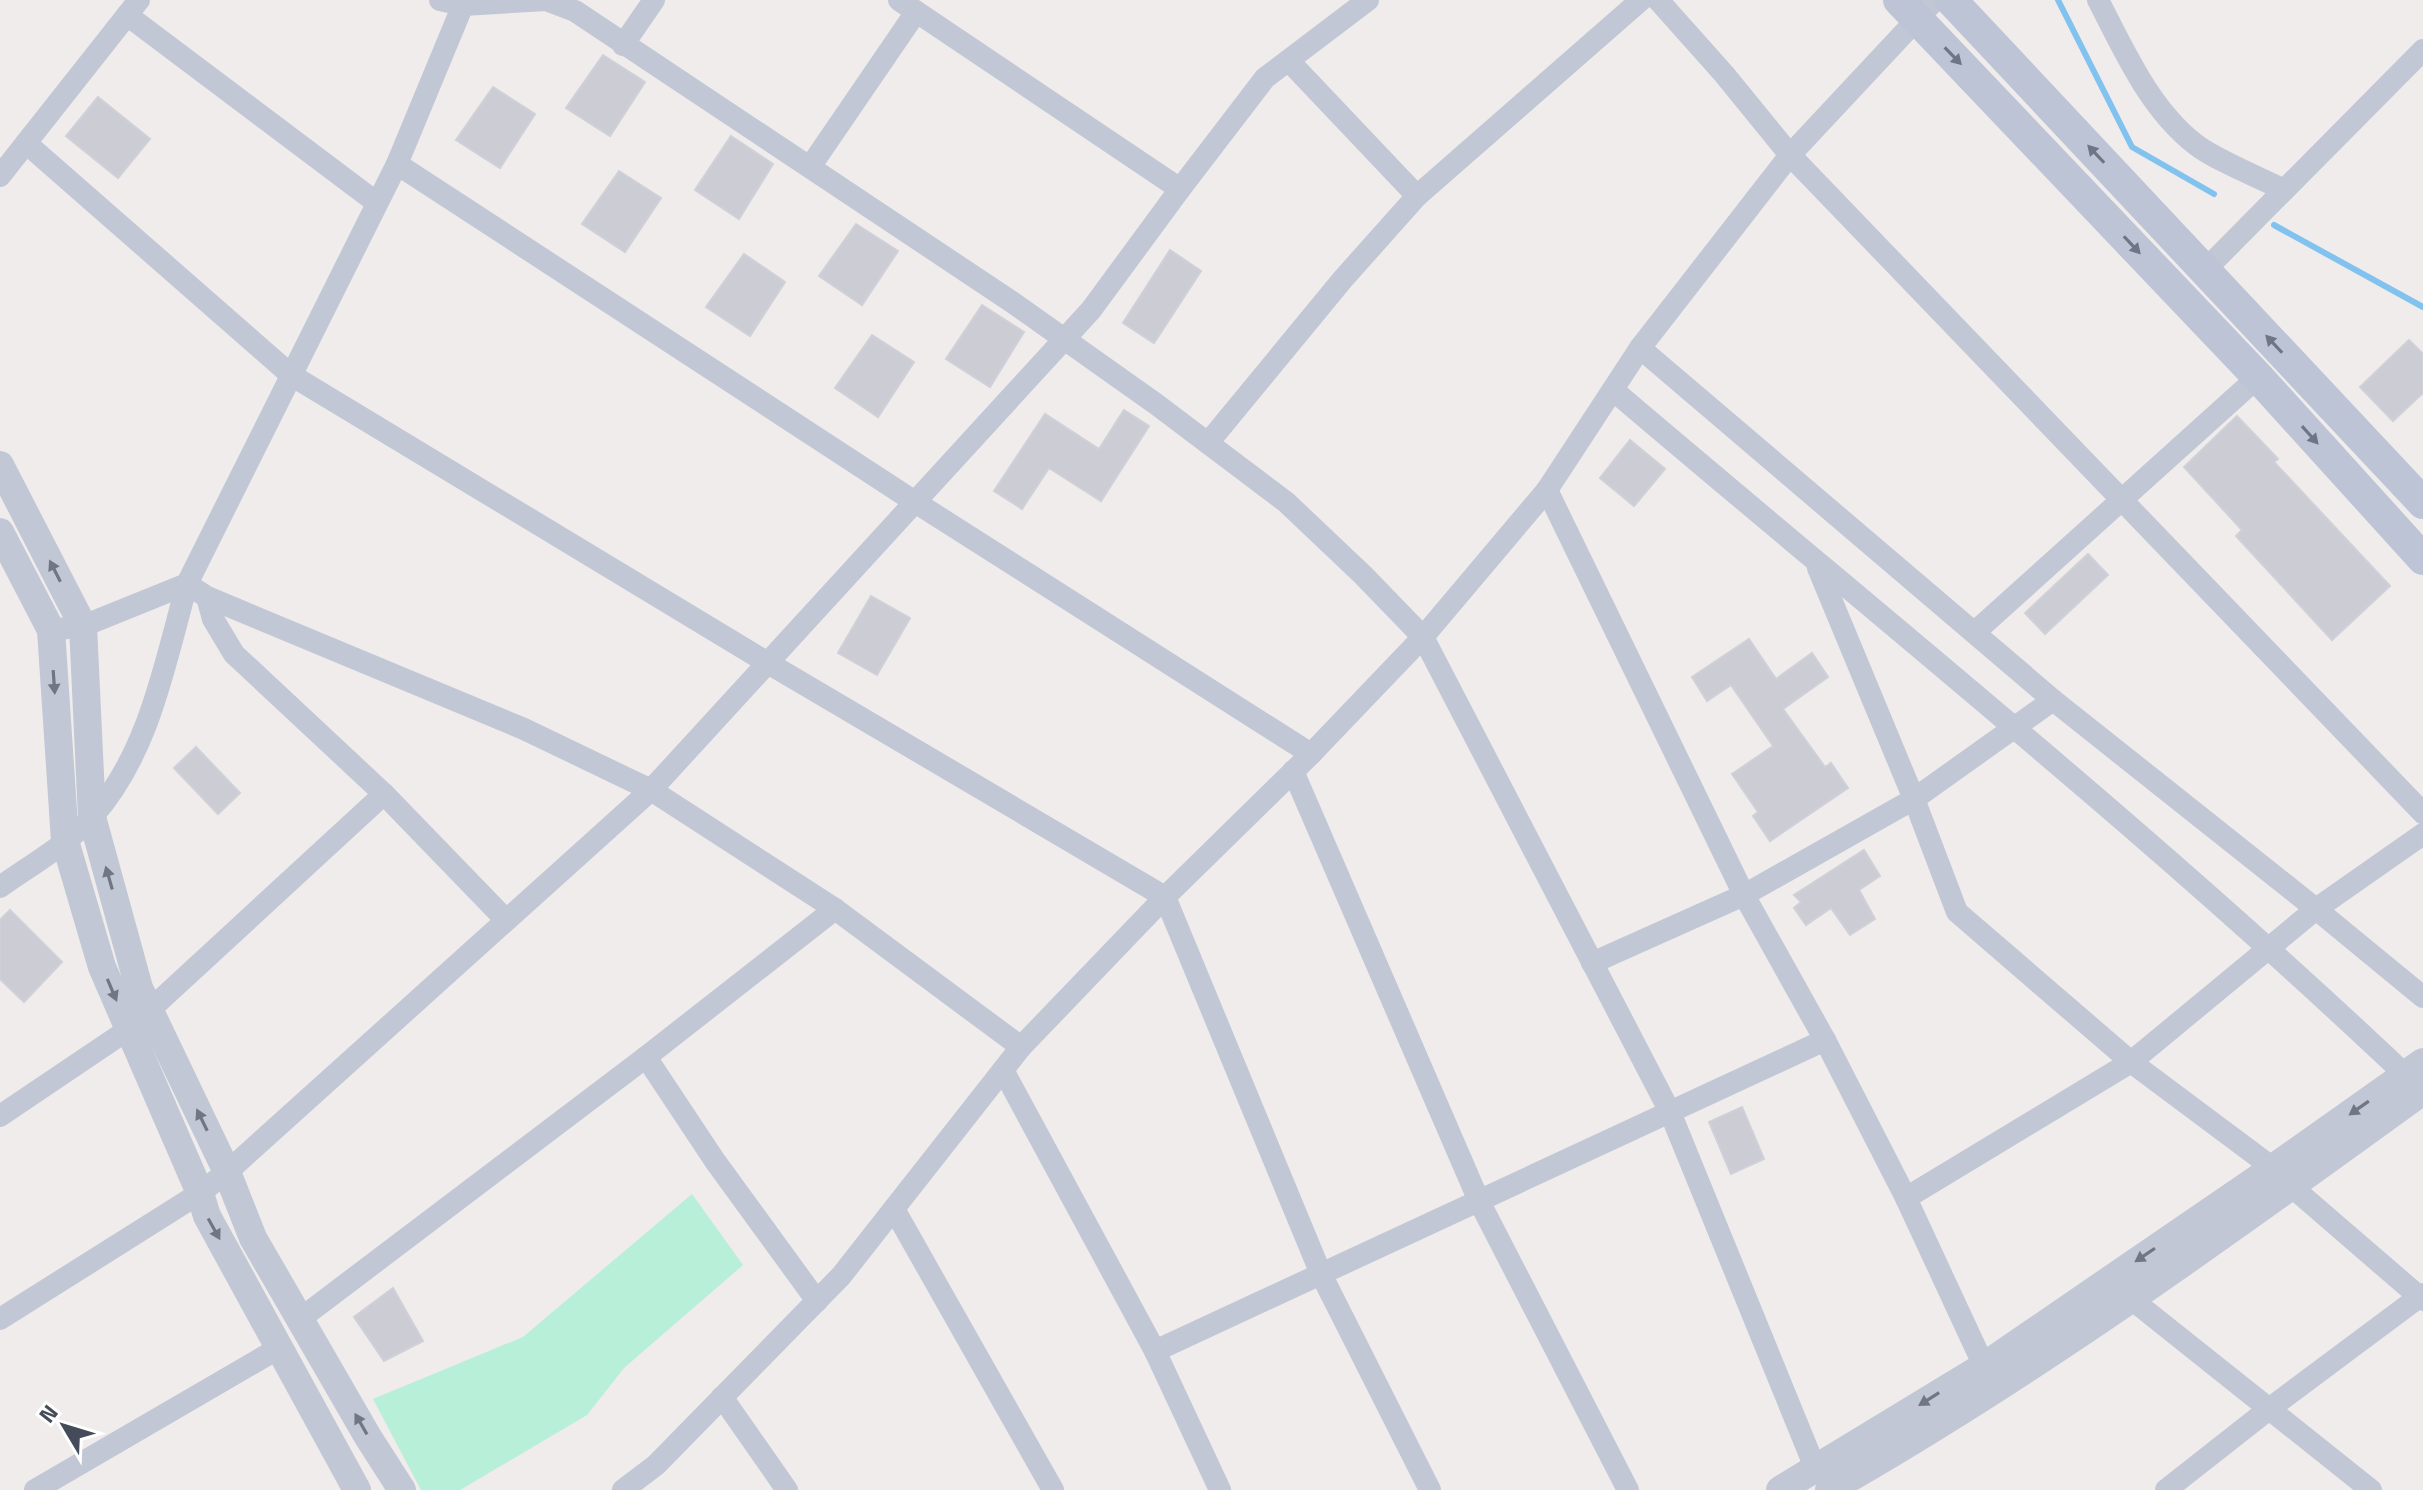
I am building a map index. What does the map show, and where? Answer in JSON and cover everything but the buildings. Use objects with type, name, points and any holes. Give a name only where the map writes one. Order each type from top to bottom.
[{"type":"main road","points":[[1951,0],[2423,503]]},
{"type":"main road","points":[[1917,6],[2423,559]]},
{"type":"street","points":[[440,0],[546,0],[575,11],[1064,339],[1208,443],[1286,502],[1423,637],[1670,1112],[1832,1483]]},
{"type":"street","points":[[623,45],[654,0]]},
{"type":"street","points":[[1208,443],[1343,279],[1417,196],[1641,0]]},
{"type":"street","points":[[1658,0],[1790,155],[2423,813]]},
{"type":"street","points":[[2098,0],[2147,89],[2196,146],[2284,190]]},
{"type":"street","points":[[0,887],[65,841],[92,817],[120,781],[153,708],[187,584],[397,164],[464,2]]},
{"type":"street","points":[[0,1319],[200,1193],[227,1172],[651,790],[1091,310],[1265,78],[1357,3]]},
{"type":"street","points":[[810,167],[908,6],[1180,189]]},
{"type":"street","points":[[623,1490],[656,1465],[841,1276],[1021,1047],[1423,637],[1547,490],[1640,348],[1790,155],[1917,6]]},
{"type":"street","points":[[0,176],[133,8],[377,203]]},
{"type":"street","points":[[2205,270],[2423,50]]},
{"type":"street","points":[[1289,61],[1417,196]]},
{"type":"street","points":[[26,143],[291,375],[768,663],[1165,897],[1321,1274],[1430,1490]]},
{"type":"street","points":[[397,164],[915,502],[1311,754]]},
{"type":"street","points":[[1640,348],[2053,700],[2423,997]]},
{"type":"street","points":[[1975,632],[2258,377]]},
{"type":"street","points":[[1613,390],[2014,728],[2419,1082],[2282,1178],[1984,1366],[1832,1483]]},
{"type":"street","points":[[0,465],[83,626],[92,817],[139,988],[227,1172],[253,1238],[402,1490]]},
{"type":"street","points":[[1547,490],[1744,895],[1825,1040],[1906,1198],[1984,1366]]},
{"type":"street","points":[[0,532],[51,630],[65,841],[102,967],[200,1193],[207,1216],[357,1490]]},
{"type":"street","points":[[1816,563],[1914,799],[1957,912],[2131,1062],[2282,1178],[2422,1297],[2269,1409],[2166,1490]]},
{"type":"street","points":[[187,584],[207,597],[524,729],[651,790],[835,909],[1021,1047]]},
{"type":"street","points":[[51,630],[83,626],[187,584]]},
{"type":"street","points":[[207,597],[213,619],[234,654],[384,794],[505,919]]},
{"type":"street","points":[[1592,963],[1744,895],[1914,799],[2053,700]]},
{"type":"street","points":[[1293,771],[1479,1201],[1628,1490]]},
{"type":"street","points":[[0,1116],[129,1029],[384,794]]},
{"type":"street","points":[[1906,1198],[2131,1062],[2316,909],[2423,834]]},
{"type":"street","points":[[300,1319],[646,1057],[835,909]]},
{"type":"street","points":[[1155,1351],[1825,1040]]},
{"type":"street","points":[[646,1057],[715,1161],[817,1301]]},
{"type":"street","points":[[1003,1070],[1155,1351],[1220,1490]]},
{"type":"street","points":[[1780,1490],[1832,1483],[1974,1403],[2130,1298],[2282,1178]]},
{"type":"street","points":[[894,1209],[1053,1490]]},
{"type":"street","points":[[2130,1298],[2371,1490]]},
{"type":"street","points":[[35,1490],[279,1348]]},
{"type":"street","points":[[722,1397],[787,1490]]},
{"type":"green space","points":[[692,1194],[743,1265],[624,1368],[587,1415],[460,1490],[421,1490],[373,1399],[523,1337]]},
{"type":"waterway","points":[[2058,0],[2132,147],[2214,194]]},
{"type":"waterway","points":[[2274,225],[2423,307]]}]
